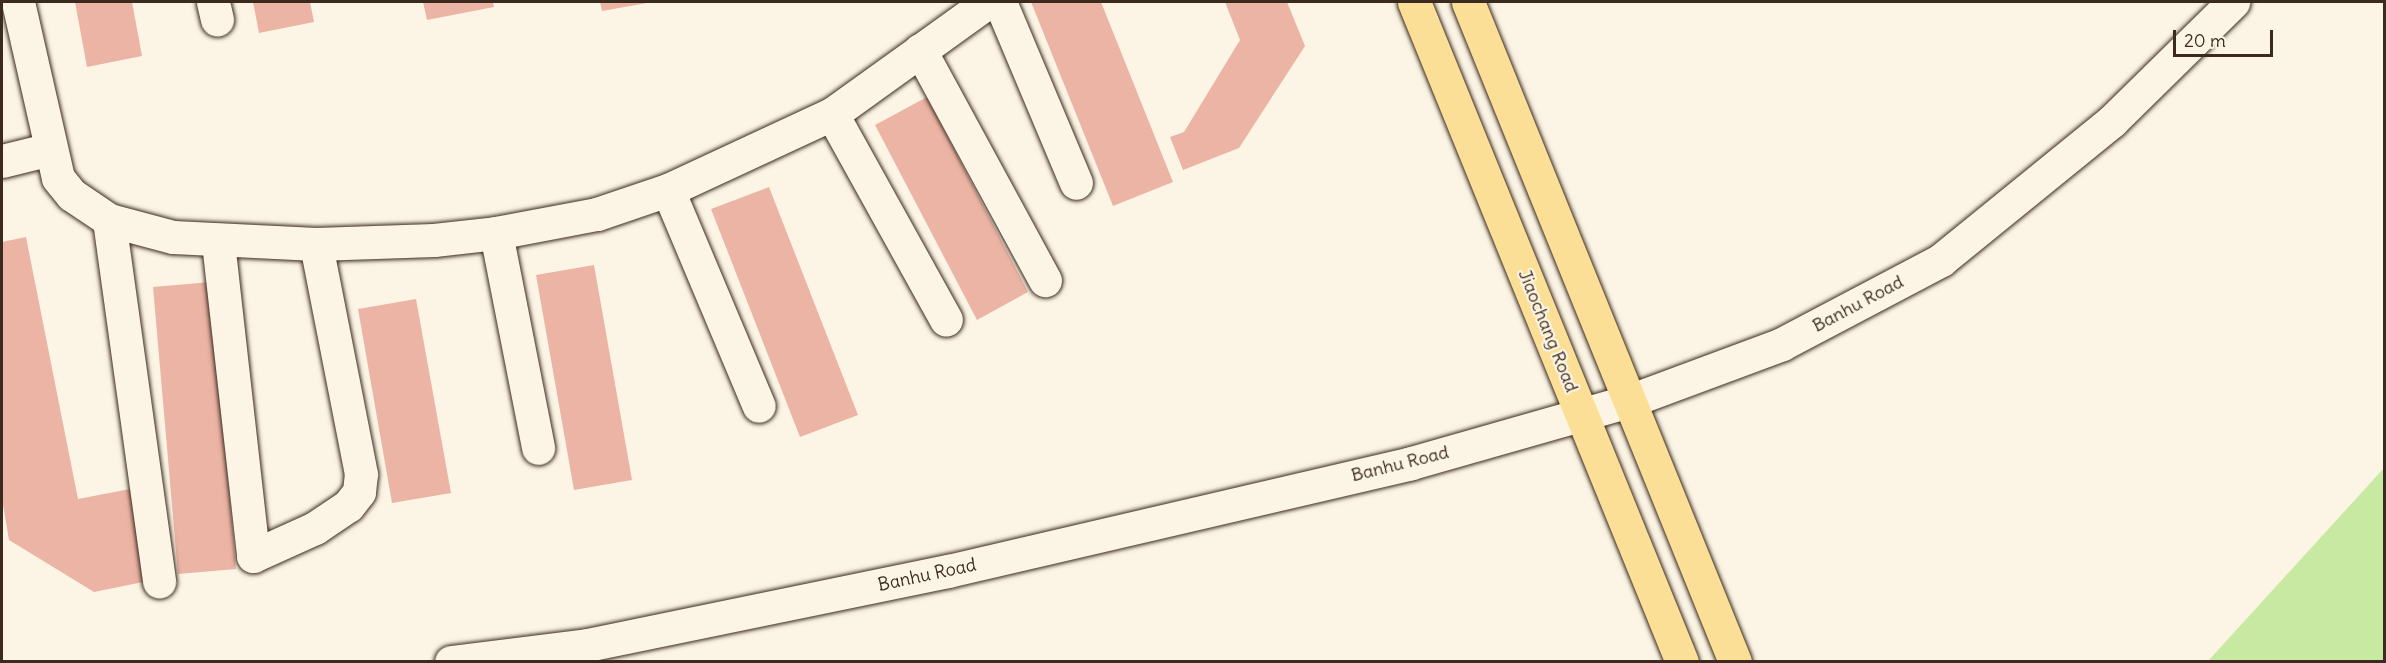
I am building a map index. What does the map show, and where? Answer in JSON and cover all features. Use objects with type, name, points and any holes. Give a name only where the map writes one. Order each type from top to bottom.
[{"type":"main road","name":"Jiaochang Road","points":[[1414,2],[1682,662]]},
{"type":"main road","points":[[1468,2],[1735,662]]},
{"type":"street","points":[[18,2],[50,149],[58,178],[65,186],[109,220],[173,237],[218,242],[316,244],[434,240],[495,233],[597,214],[668,190],[832,114],[988,2]]},
{"type":"street","points":[[1000,2],[1076,183]]},
{"type":"street","name":"Banhu Road","points":[[451,662],[587,645],[948,571],[1411,463],[1629,400],[1782,344],[1941,260],[2112,121],[2233,2]]},
{"type":"street","points":[[920,50],[1045,280]]},
{"type":"street","points":[[832,114],[946,320]]},
{"type":"street","points":[[2,161],[50,149]]},
{"type":"street","points":[[668,190],[759,406]]},
{"type":"street","points":[[109,220],[159,582]]},
{"type":"street","points":[[495,233],[538,448]]},
{"type":"street","points":[[218,242],[253,556],[315,528],[348,506],[359,492],[361,474],[316,244]]},
{"type":"green space","points":[[2384,468],[2384,661],[2208,661]]},
{"type":"building","points":[[75,2],[132,2],[142,56],[87,67]]},
{"type":"building","points":[[253,2],[310,2],[314,22],[259,33]]},
{"type":"building","points":[[423,2],[493,2],[494,7],[427,20]]},
{"type":"building","points":[[600,2],[647,2],[647,3],[602,11]]},
{"type":"building","points":[[1031,2],[1101,2],[1173,182],[1113,206]]},
{"type":"building","points":[[1225,2],[1287,2],[1305,46],[1239,148],[1183,170],[1170,137],[1184,132],[1240,40]]},
{"type":"building","points":[[927,97],[1028,292],[977,320],[875,125]]},
{"type":"building","points":[[769,187],[858,415],[800,437],[711,209]]},
{"type":"building","points":[[26,237],[78,499],[130,489],[148,581],[94,592],[9,540],[2,499],[2,242]]},
{"type":"building","points":[[594,265],[632,480],[574,490],[536,275]]},
{"type":"building","points":[[211,282],[236,569],[178,574],[153,287]]},
{"type":"building","points":[[416,299],[451,493],[392,503],[358,309]]}]
